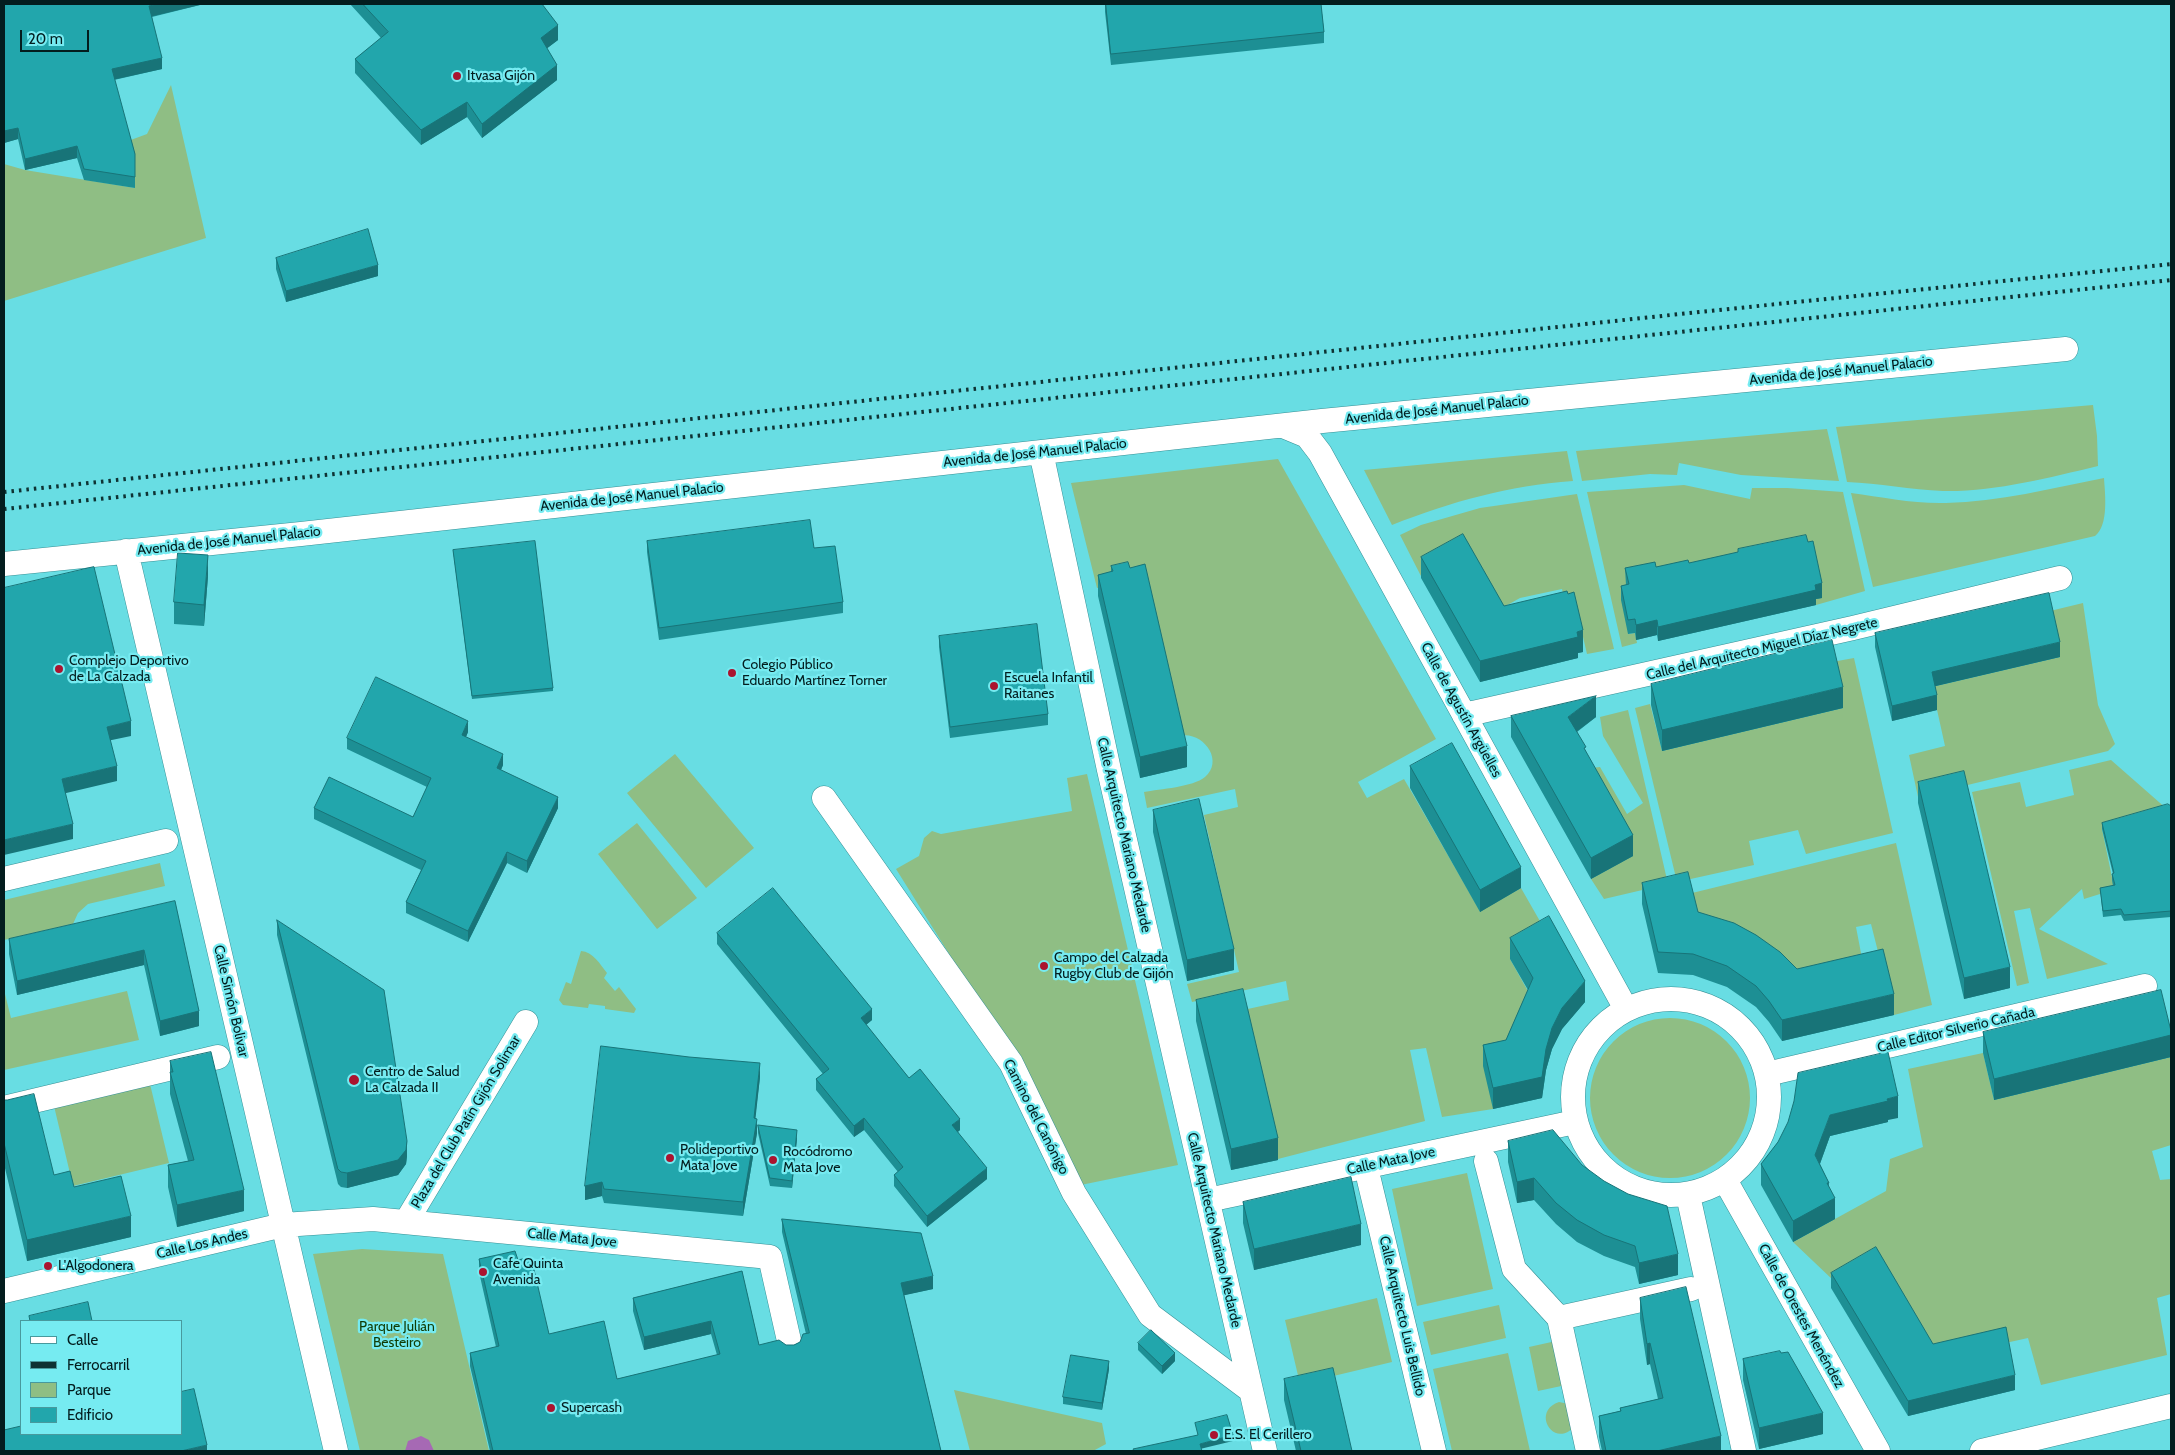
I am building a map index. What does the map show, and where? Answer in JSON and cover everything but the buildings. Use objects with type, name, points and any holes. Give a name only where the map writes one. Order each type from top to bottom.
[{"type":"street","name":"Avenida de José Manuel Palacio","points":[[4,564],[300,534],[1283,426],[2066,349]]},
{"type":"street","name":"Calle de Agustín Argüelles","points":[[1283,426],[1307,436],[1320,453],[1626,1009]]},
{"type":"street","name":"Calle Arquitecto Mariano Medarde","points":[[1041,452],[1102,737],[1265,1451]]},
{"type":"street","name":"Calle Simón Bolivar","points":[[126,551],[336,1451]]},
{"type":"street","name":"Calle del Arquitecto Miguel Díaz Negrete","points":[[1464,715],[1853,628],[2060,578]]},
{"type":"street","name":"Camino del Canónigo","points":[[824,798],[1011,1063],[1074,1193],[1150,1315],[1250,1390]]},
{"type":"street","points":[[4,879],[166,841]]},
{"type":"street","name":"Calle Editor Silverio Cañada","points":[[1767,1074],[2145,986]]},
{"type":"street","points":[[1684,999],[1712,1008],[1737,1024],[1756,1047],[1767,1074],[1770,1104],[1763,1134],[1747,1160],[1725,1180],[1707,1189],[1688,1195],[1658,1195],[1630,1187],[1605,1171],[1586,1149],[1575,1122],[1572,1088],[1580,1057],[1599,1029],[1626,1009],[1654,1000],[1684,999]]},
{"type":"street","name":"Plaza del Club Patín Gijón Solimar","points":[[406,1222],[526,1022]]},
{"type":"street","points":[[4,1108],[218,1057]]},
{"type":"street","name":"Calle Mata Jove","points":[[1208,1200],[1575,1122]]},
{"type":"street","points":[[1486,1161],[1514,1269],[1559,1318],[1588,1451]]},
{"type":"street","name":"Calle Arquitecto Luis Bellido","points":[[1369,1180],[1434,1451]]},
{"type":"street","name":"Calle de Orestes Menéndez","points":[[1725,1180],[1878,1451]]},
{"type":"street","points":[[1688,1195],[1744,1451]]},
{"type":"street","name":"Calle Mata Jove","points":[[283,1225],[373,1219],[770,1257],[790,1345]]},
{"type":"street","name":"Calle Los Andes","points":[[4,1291],[283,1225]]},
{"type":"street","points":[[1559,1318],[1691,1290]]},
{"type":"street","points":[[1982,1451],[2171,1406]]},
{"type":"green space","points":[[171,85],[206,238],[4,301],[4,164],[25,170],[135,188],[128,141],[147,134]]},
{"type":"green space","points":[[2093,405],[2098,466],[2001,487],[1962,491],[1847,482],[1836,427]]},
{"type":"green space","points":[[1827,429],[1839,481],[1741,475],[1679,463],[1677,475],[1650,474],[1582,481],[1576,451]]},
{"type":"green space","points":[[1567,451],[1573,481],[1549,483],[1481,496],[1392,525],[1364,470]]},
{"type":"green space","points":[[1278,459],[1436,739],[1358,782],[1367,798],[1404,779],[1480,911],[1521,888],[1549,937],[1510,959],[1534,1002],[1493,1109],[1442,1117],[1426,1048],[1410,1050],[1425,1121],[1278,1159],[1243,1010],[1289,1000],[1286,981],[1192,1002],[1187,984],[1239,972],[1204,815],[1238,807],[1235,789],[1147,808],[1144,792],[1185,785],[1200,780],[1211,770],[1213,763],[1212,755],[1203,742],[1196,737],[1188,735],[1179,736],[1141,577],[1097,588],[1071,483]]},
{"type":"green space","points":[[2104,478],[2104,517],[2102,525],[2095,536],[1873,587],[1851,493],[1922,502],[1966,502],[2025,494]]},
{"type":"green space","points":[[1684,485],[1750,499],[1752,488],[1787,488],[1843,492],[1865,591],[1816,605],[1815,599],[1822,597],[1629,599],[1629,634],[1635,633],[1637,643],[1622,647],[1587,492]]},
{"type":"green space","points":[[1577,494],[1614,649],[1587,654],[1577,611],[1567,612],[1562,589],[1520,598],[1502,608],[1422,578],[1400,535],[1421,525],[1480,508]]},
{"type":"green space","points":[[2083,603],[2098,705],[2115,744],[2108,751],[1918,797],[1909,755],[1945,746],[1932,687],[2060,657],[2050,611]]},
{"type":"green space","points":[[1854,658],[1893,833],[1806,854],[1798,830],[1749,841],[1754,865],[1677,882],[1635,708],[1650,704],[1662,751],[1843,708],[1832,662]]},
{"type":"green space","points":[[1628,710],[1668,884],[1604,899],[1591,879],[1632,856],[1584,769],[1600,767],[1627,814],[1643,803],[1603,736],[1600,717]]},
{"type":"green space","points":[[675,754],[754,848],[706,888],[627,793]]},
{"type":"green space","points":[[2111,760],[2168,810],[2102,829],[2115,892],[2084,899],[2082,889],[2039,929],[2108,964],[2047,979],[2030,908],[2014,911],[2029,983],[2017,986],[1972,792],[2020,782],[2026,807],[2074,795],[2069,770]]},
{"type":"green space","name":"Campo del Calzada Rugby Club de Gijón","points":[[1087,774],[1178,1165],[1076,1186],[1018,1064],[896,869],[919,856],[924,838],[932,831],[941,834],[1072,811],[1067,778]]},
{"type":"green space","points":[[637,823],[697,898],[657,929],[598,854]]},
{"type":"green space","points":[[1896,843],[1932,1005],[1894,1015],[1871,924],[1856,927],[1865,974],[1797,990],[1697,931],[1688,894]]},
{"type":"green space","points":[[160,863],[165,886],[88,904],[78,913],[73,924],[4,940],[4,900]]},
{"type":"green space","points":[[581,951],[593,956],[599,962],[607,973],[604,978],[615,991],[619,987],[636,1009],[634,1013],[605,1009],[605,1006],[589,1004],[588,1008],[563,1005],[559,1000],[566,982],[571,984]]},
{"type":"green space","points":[[4,990],[11,1018],[127,991],[139,1040],[4,1070]]},
{"type":"green space","points":[[1678,1018],[1708,1027],[1727,1041],[1737,1053],[1744,1067],[1749,1082],[1749,1114],[1744,1129],[1737,1143],[1727,1155],[1715,1165],[1693,1175],[1678,1178],[1662,1178],[1647,1175],[1625,1165],[1603,1143],[1591,1114],[1590,1090],[1593,1075],[1603,1053],[1625,1031],[1654,1019]]},
{"type":"green space","points":[[1983,1053],[1994,1100],[2171,1057],[2171,1145],[2152,1151],[2160,1180],[2171,1179],[2171,1294],[2157,1298],[2167,1355],[2041,1385],[2028,1338],[1933,1359],[1876,1262],[1834,1281],[1793,1242],[1886,1191],[1890,1159],[1923,1147],[1908,1069]]},
{"type":"green space","points":[[150,1084],[169,1163],[73,1186],[54,1106]]},
{"type":"green space","points":[[1467,1173],[1493,1289],[1417,1306],[1392,1189]]},
{"type":"green space","name":"Parque Julián Besteiro","points":[[362,1249],[443,1254],[489,1451],[360,1451],[313,1254]]},
{"type":"green space","points":[[1377,1298],[1392,1362],[1300,1384],[1285,1320]]},
{"type":"green space","points":[[1499,1305],[1506,1338],[1431,1355],[1423,1322]]},
{"type":"green space","points":[[1556,1341],[1566,1385],[1538,1391],[1529,1347]]},
{"type":"green space","points":[[1508,1353],[1530,1451],[1452,1451],[1433,1369]]},
{"type":"green space","points":[[954,1390],[1102,1423],[1106,1444],[1093,1451],[970,1451]]},
{"type":"green space","points":[[1559,1402],[1569,1404],[1574,1427],[1566,1433],[1559,1434],[1548,1426],[1546,1420],[1547,1413],[1551,1407]]},
{"type":"shaded area","points":[[421,1436],[429,1440],[434,1451],[405,1451],[408,1441]]},
{"type":"railway","points":[[4,492],[1699,312],[2171,264]]},
{"type":"railway","points":[[4,509],[2171,280]]},
{"type":"place","name":"Itvasa Gijón","points":[[457,76]]},
{"type":"place","name":"Complejo Deportivo de La Calzada","points":[[59,669]]},
{"type":"place","name":"Colegio Público Eduardo Martínez Torner","points":[[732,673]]},
{"type":"place","name":"Escuela Infantil Raitanes","points":[[994,686]]},
{"type":"place","name":"Campo del Calzada Rugby Club de Gijón","points":[[1044,966]]},
{"type":"place","name":"Centro de Salud La Calzada II","points":[[354,1080]]},
{"type":"place","name":"Polideportivo Mata Jove","points":[[670,1158]]},
{"type":"place","name":"Rocódromo Mata Jove","points":[[773,1160]]},
{"type":"place","name":"L'Algodonera","points":[[48,1266]]},
{"type":"place","name":"Cafe Quinta Avenida","points":[[483,1272]]},
{"type":"place","name":"Supercash","points":[[551,1408]]},
{"type":"place","name":"E.S. El Cerillero","points":[[1214,1435]]}]
